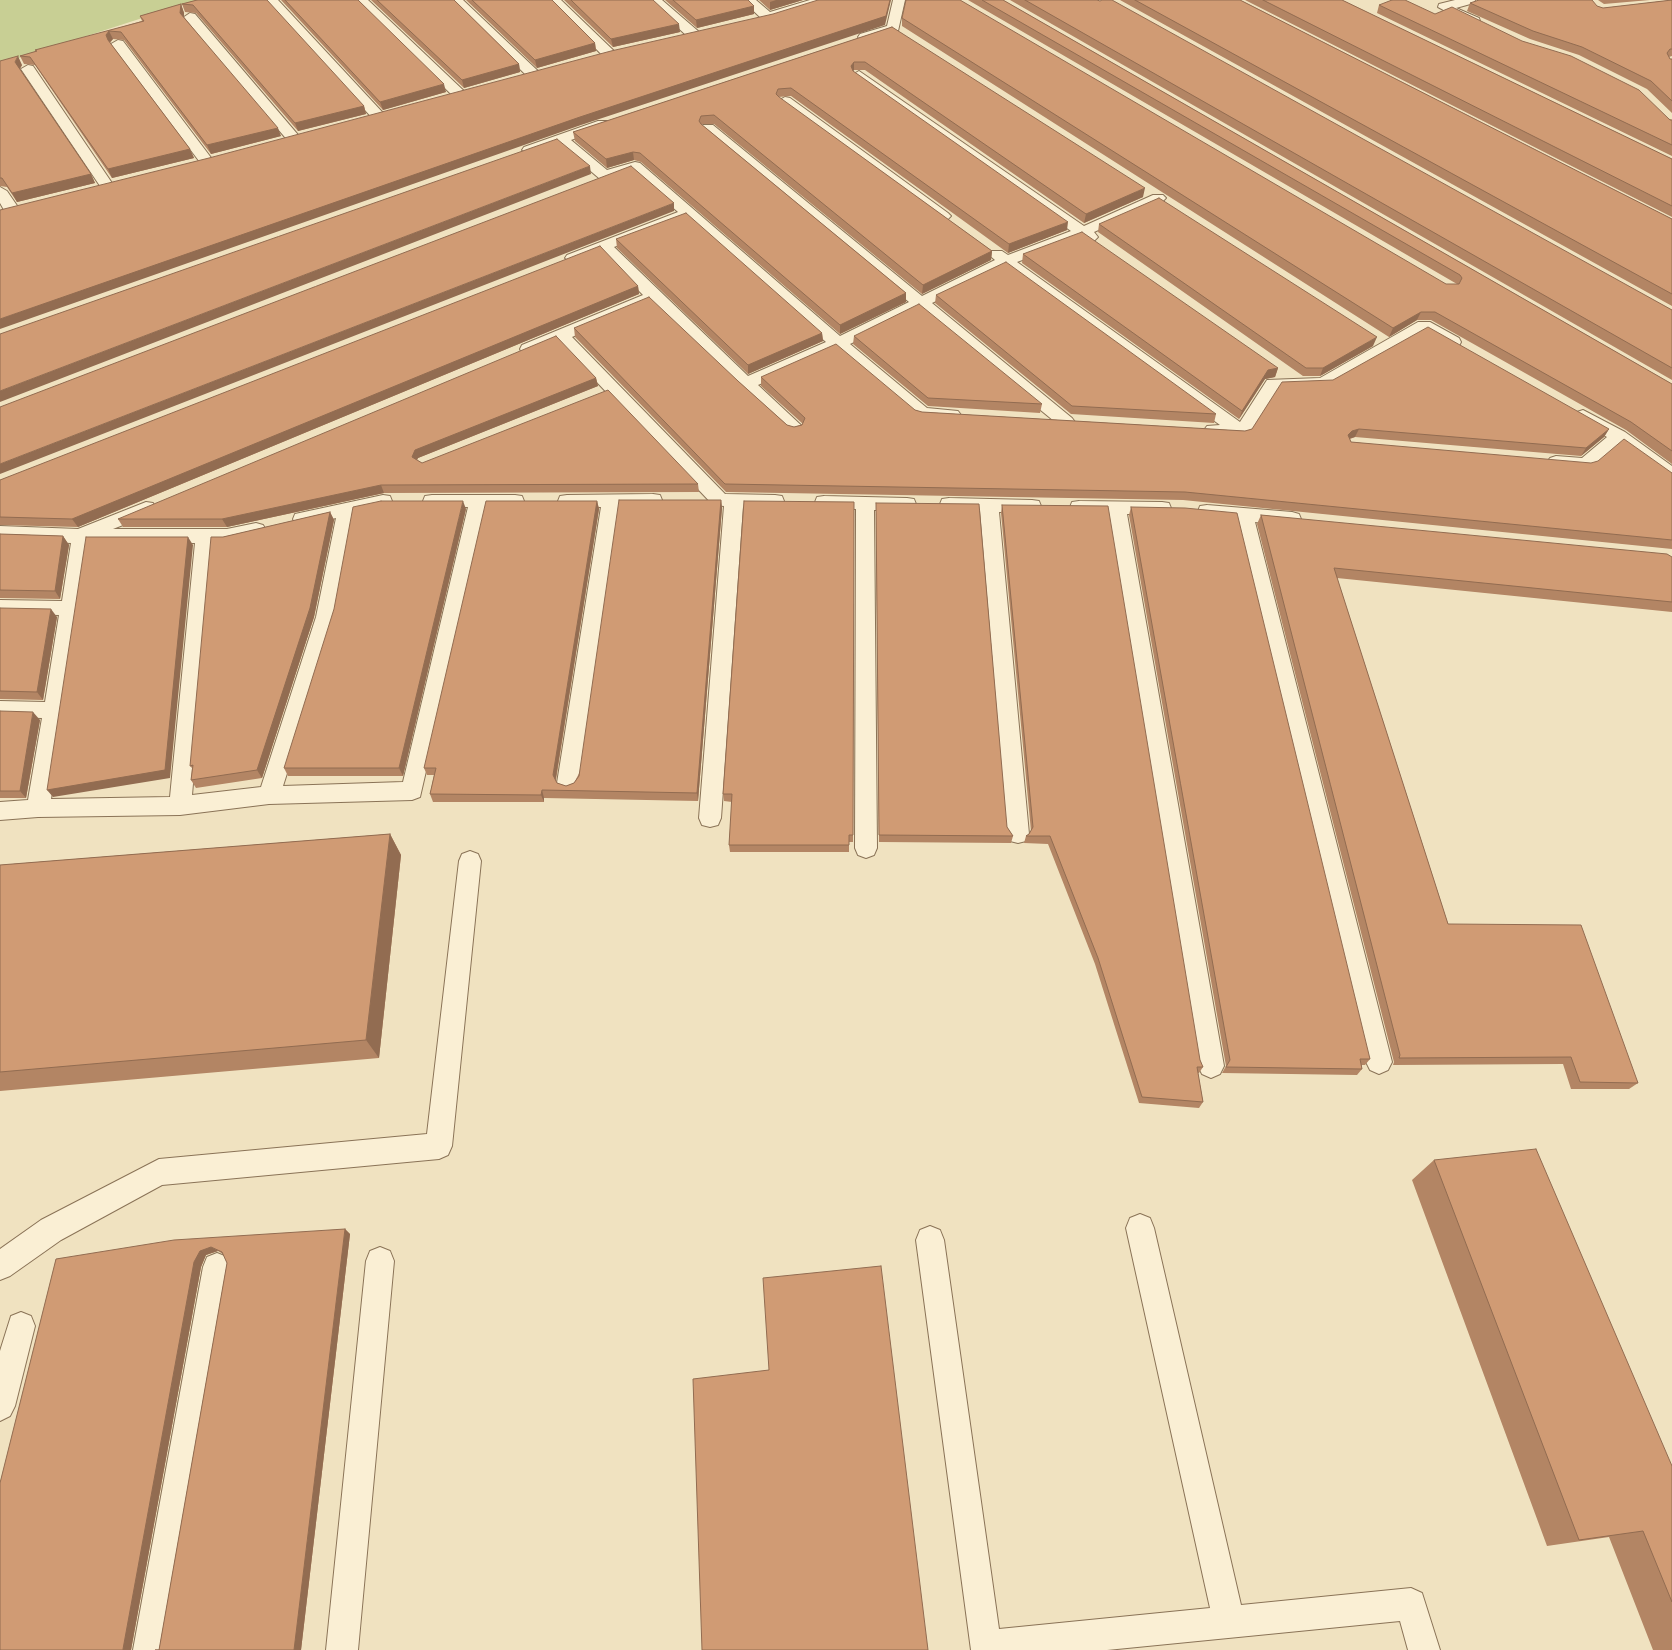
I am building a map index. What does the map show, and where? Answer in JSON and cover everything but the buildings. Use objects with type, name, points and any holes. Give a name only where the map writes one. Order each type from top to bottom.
[{"type":"lane","points":[[271,0],[379,117]]},
{"type":"lane","points":[[360,0],[460,95]]},
{"type":"lane","points":[[456,0],[538,73],[515,80]]},
{"type":"lane","points":[[554,0],[614,53],[590,59]]},
{"type":"lane","points":[[654,0],[698,33],[675,38]]},
{"type":"lane","points":[[748,0],[768,17]]},
{"type":"lane","points":[[749,21],[822,0]]},
{"type":"lane","points":[[893,28],[899,0]]},
{"type":"lane","points":[[1469,0],[1444,7],[1488,28]]},
{"type":"lane","points":[[190,16],[299,138],[277,144]]},
{"type":"lane","points":[[893,28],[909,39]]},
{"type":"lane","points":[[856,40],[893,28]]},
{"type":"lane","points":[[118,44],[206,162]]},
{"type":"lane","points":[[28,69],[107,186]]},
{"type":"lane","points":[[860,75],[1106,248]]},
{"type":"lane","points":[[442,100],[478,90]]},
{"type":"lane","points":[[784,101],[958,227]]},
{"type":"lane","points":[[360,122],[397,112]]},
{"type":"lane","points":[[514,155],[614,120]]},
{"type":"lane","points":[[708,128],[1066,422]]},
{"type":"lane","points":[[561,139],[605,176]]},
{"type":"lane","points":[[188,166],[224,157]]},
{"type":"lane","points":[[586,184],[635,166],[838,343],[922,413],[970,416]]},
{"type":"lane","points":[[88,191],[125,182]]},
{"type":"lane","points":[[1141,187],[1174,208]]},
{"type":"lane","points":[[0,191],[11,211]]},
{"type":"lane","points":[[746,384],[838,343],[1006,261],[1082,232],[1158,198]]},
{"type":"lane","points":[[557,264],[688,213]]},
{"type":"lane","points":[[982,244],[1242,432]]},
{"type":"lane","points":[[604,246],[653,296],[795,428]]},
{"type":"lane","points":[[515,354],[653,296]]},
{"type":"lane","points":[[1242,432],[1273,384],[1323,383],[1424,326],[1466,350]]},
{"type":"lane","points":[[561,335],[613,389],[727,500],[710,818]]},
{"type":"lane","points":[[1372,335],[1389,346]]},
{"type":"lane","points":[[1274,366],[1298,383]]},
{"type":"lane","points":[[595,396],[613,389]]},
{"type":"lane","points":[[1568,407],[1619,436],[1672,475]]},
{"type":"lane","points":[[1038,420],[1086,423]]},
{"type":"lane","points":[[1193,429],[1242,432]]},
{"type":"lane","points":[[1538,460],[1586,464],[1619,436]]},
{"type":"lane","points":[[82,535],[165,500]]},
{"type":"lane","points":[[568,783],[611,500]]},
{"type":"lane","points":[[0,533],[34,536],[227,536],[384,501],[671,500]]},
{"type":"lane","points":[[690,500],[790,502]]},
{"type":"lane","points":[[0,811],[38,808],[180,806],[269,795],[412,791],[479,501]]},
{"type":"lane","points":[[809,502],[1187,509],[1313,521]]},
{"type":"lane","points":[[866,503],[866,848]]},
{"type":"lane","points":[[989,505],[1018,834]]},
{"type":"lane","points":[[1116,507],[1212,1066]]},
{"type":"lane","points":[[269,795],[326,616],[347,509]]},
{"type":"lane","points":[[1244,514],[1379,1062]]},
{"type":"lane","points":[[38,808],[82,535]]},
{"type":"lane","points":[[180,806],[205,536]]},
{"type":"lane","points":[[0,607],[70,608]]},
{"type":"lane","points":[[0,709],[54,710]]},
{"type":"lane","points":[[0,1266],[51,1230],[159,1172],[438,1146],[470,861]]},
{"type":"lane","points":[[1140,1228],[1229,1623]]},
{"type":"lane","points":[[930,1240],[985,1646],[1411,1604],[1424,1650]]},
{"type":"lane","points":[[342,1650],[380,1261]]},
{"type":"lane","points":[[149,1650],[217,1267]]},
{"type":"lane","points":[[0,1406],[21,1326]]},
{"type":"green space","points":[[0,0],[198,0],[0,64]]}]
